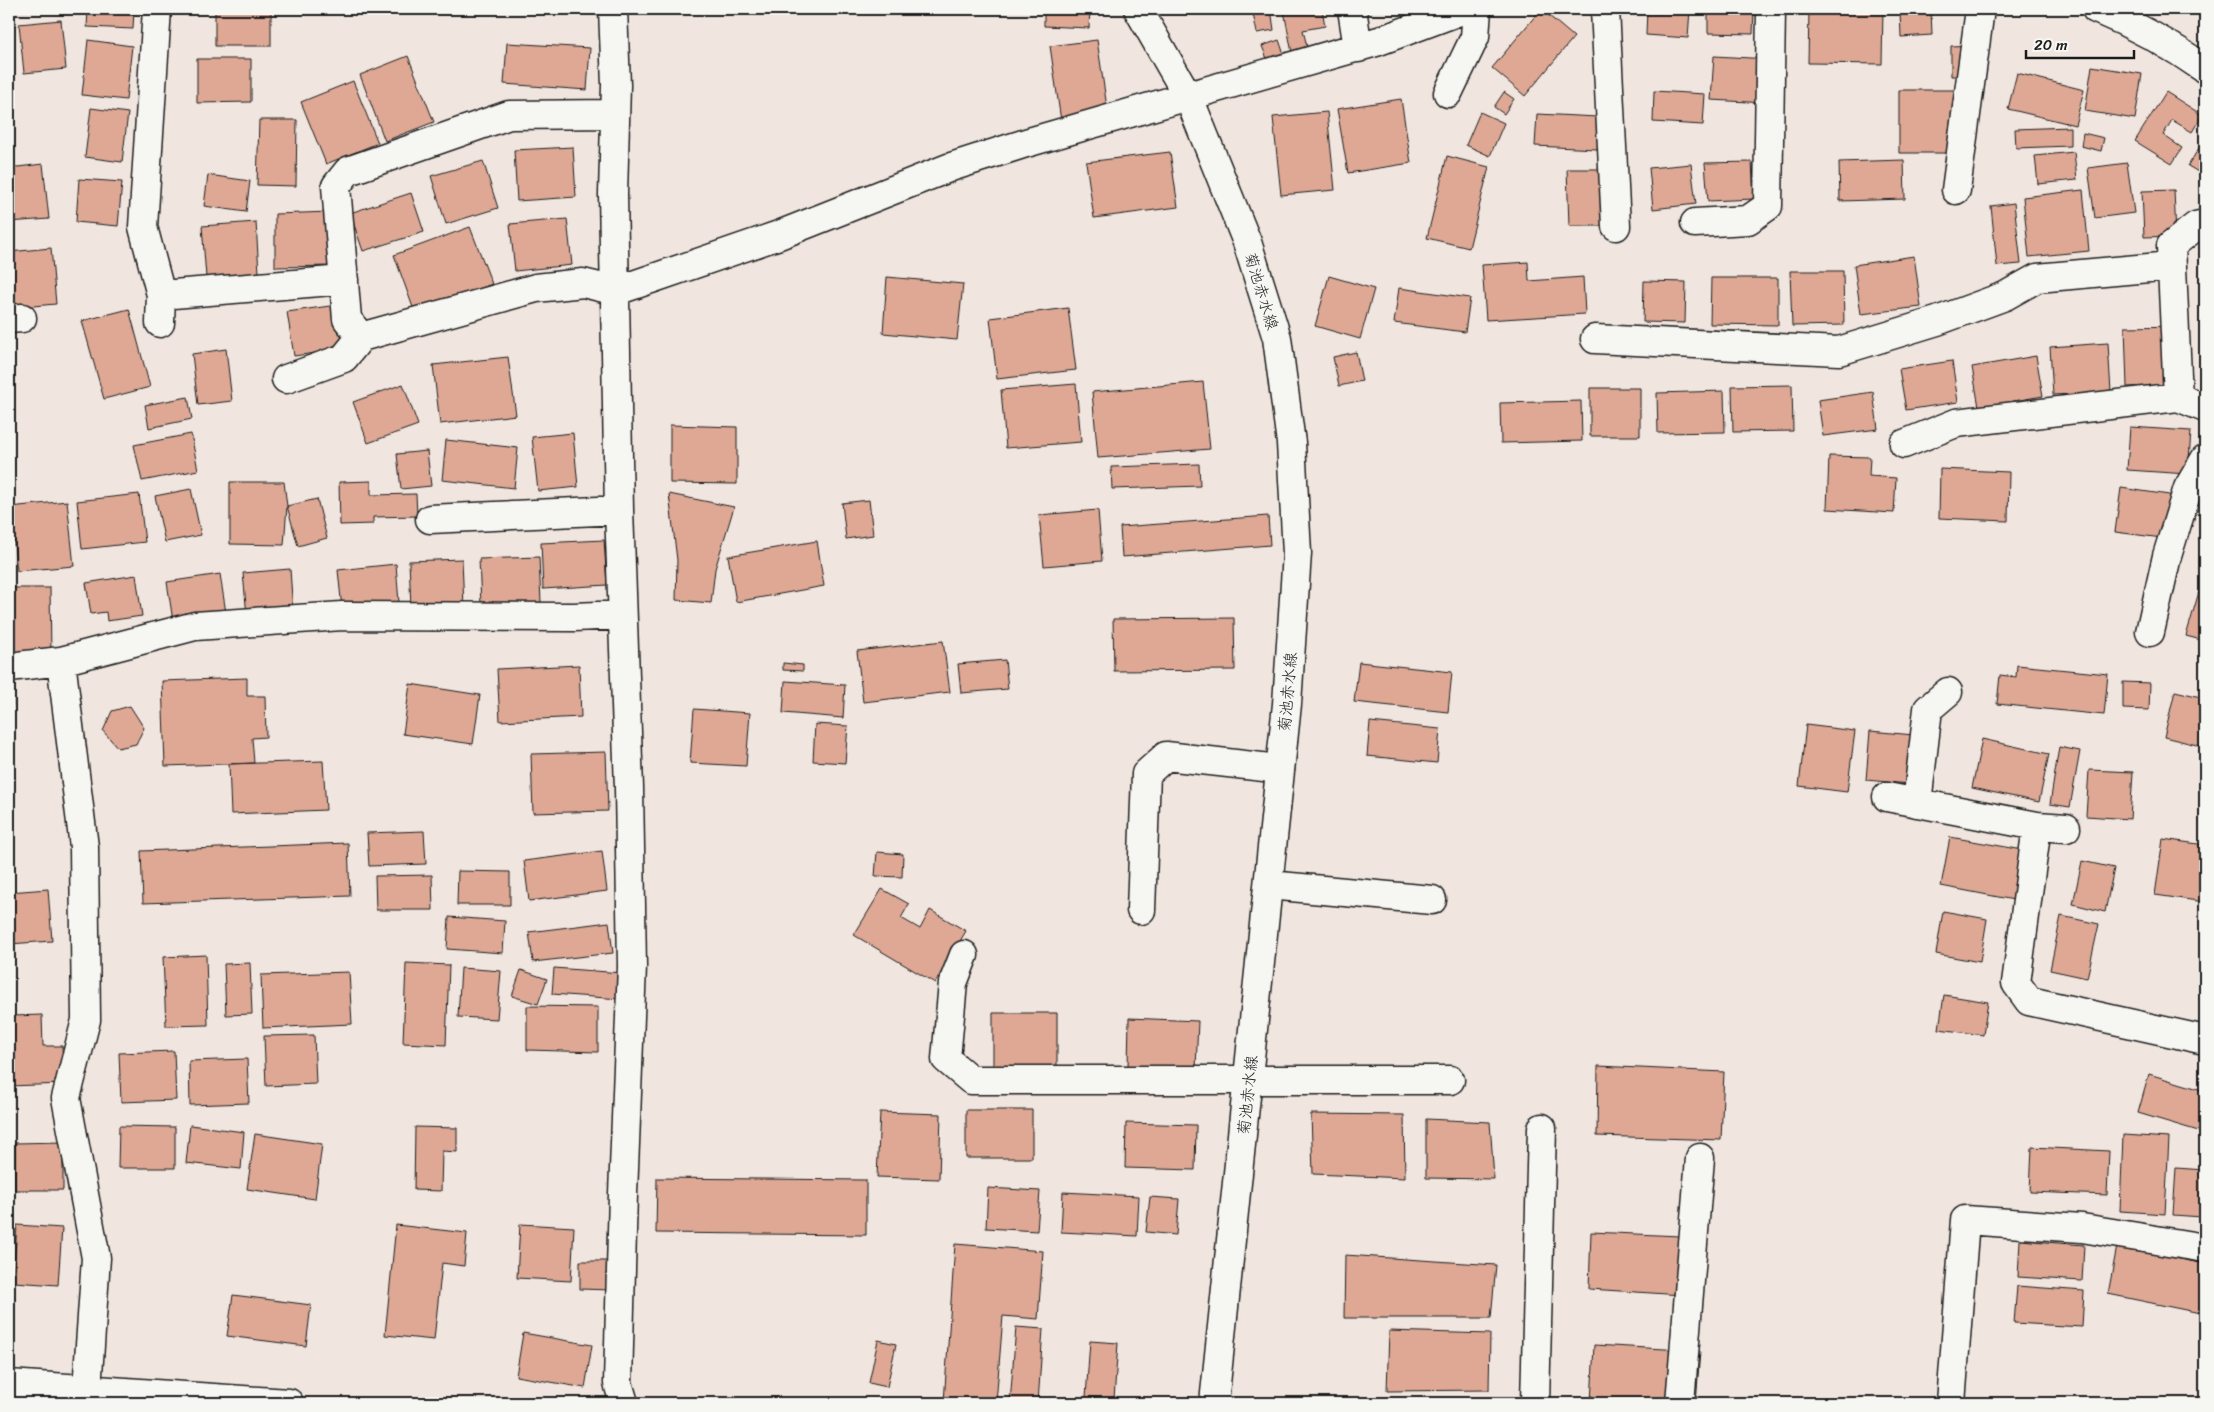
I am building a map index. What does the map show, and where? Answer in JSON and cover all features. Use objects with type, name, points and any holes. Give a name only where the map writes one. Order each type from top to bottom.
[{"type":"street","points":[[157,9],[143,227],[161,295],[160,323]]},
{"type":"street","points":[[613,9],[615,114],[613,194],[621,615],[629,788],[632,966],[618,1373],[618,1383],[624,1403]]},
{"type":"street","name":"菊池赤水線","points":[[1138,9],[1189,98],[1247,242],[1277,338],[1291,443],[1297,553],[1269,885],[1214,1403]]},
{"type":"street","points":[[1352,9],[1358,48]]},
{"type":"street","points":[[286,380],[344,358],[361,337],[536,288],[583,283],[616,291],[770,238],[951,167],[1026,143],[1189,98],[1358,48],[1465,9]]},
{"type":"street","points":[[1448,93],[1475,37],[1477,9]]},
{"type":"street","points":[[1605,9],[1616,226]]},
{"type":"street","points":[[1695,223],[1748,220],[1768,206],[1771,9]]},
{"type":"street","points":[[1956,190],[1980,9]]},
{"type":"street","points":[[2096,9],[2128,22],[2174,47],[2205,69]]},
{"type":"street","points":[[361,337],[347,320],[336,186],[348,171],[509,115],[615,114]]},
{"type":"street","points":[[2178,397],[2171,246],[2196,226],[2205,224]]},
{"type":"street","points":[[1595,339],[1839,351],[1937,321],[2006,296],[2037,278],[2171,266]]},
{"type":"street","points":[[161,295],[344,280]]},
{"type":"street","points":[[1904,444],[1956,423],[2178,397],[2205,408]]},
{"type":"street","points":[[2150,632],[2167,556],[2188,488],[2205,459]]},
{"type":"street","points":[[430,519],[619,510]]},
{"type":"street","points":[[9,668],[61,661],[195,626],[342,616],[574,617],[621,615]]},
{"type":"street","points":[[61,661],[84,847],[86,1020],[66,1098],[96,1258],[87,1388]]},
{"type":"street","points":[[1917,803],[1928,709],[1948,692]]},
{"type":"street","points":[[1141,910],[1146,774],[1166,756],[1280,768]]},
{"type":"street","points":[[1886,797],[2037,826],[2066,828]]},
{"type":"street","points":[[2037,826],[2016,983],[2029,1001],[2205,1040]]},
{"type":"street","points":[[1269,885],[1432,900]]},
{"type":"street","points":[[964,955],[953,983],[946,1059],[971,1080],[1249,1078],[1450,1080]]},
{"type":"street","points":[[1535,1403],[1542,1128]]},
{"type":"street","points":[[1680,1403],[1700,1158]]},
{"type":"street","points":[[1951,1403],[1964,1220],[2082,1228],[2205,1248]]},
{"type":"street","points":[[9,1384],[289,1403]]},
{"type":"building","points":[[88,9],[134,9],[133,29],[87,27]]},
{"type":"building","points":[[215,9],[271,9],[271,46],[215,46]]},
{"type":"building","points":[[1044,9],[1090,9],[1089,28],[1044,26]]},
{"type":"building","points":[[1252,9],[1271,9],[1274,30],[1257,33]]},
{"type":"building","points":[[1322,9],[1325,26],[1303,30],[1308,51],[1292,53],[1284,11]]},
{"type":"building","points":[[1410,9],[1437,9],[1417,20]]},
{"type":"building","points":[[1541,9],[1574,37],[1525,96],[1492,68]]},
{"type":"building","points":[[1647,9],[1690,9],[1688,38],[1646,35]]},
{"type":"building","points":[[1708,9],[1754,9],[1753,34],[1708,33]]},
{"type":"building","points":[[1809,9],[1883,9],[1882,64],[1808,63]]},
{"type":"building","points":[[1900,9],[1931,9],[1932,35],[1901,37]]},
{"type":"building","points":[[61,20],[66,69],[24,73],[19,24]]},
{"type":"building","points":[[88,40],[132,46],[126,100],[82,95]]},
{"type":"building","points":[[1097,40],[1108,114],[1061,121],[1050,46]]},
{"type":"building","points":[[1279,40],[1287,63],[1271,69],[1262,46]]},
{"type":"building","points":[[507,43],[590,48],[587,90],[504,84]]},
{"type":"building","points":[[1976,45],[1977,76],[1951,76],[1951,46]]},
{"type":"building","points":[[408,56],[434,122],[385,141],[360,75]]},
{"type":"building","points":[[1714,56],[1769,59],[1767,103],[1711,100]]},
{"type":"building","points":[[197,59],[251,59],[251,102],[197,103]]},
{"type":"building","points":[[2092,66],[2142,74],[2135,119],[2085,111]]},
{"type":"building","points":[[2017,73],[2084,90],[2075,125],[2008,109]]},
{"type":"building","points":[[353,81],[378,143],[326,164],[301,102]]},
{"type":"building","points":[[1899,90],[1968,90],[1968,153],[1899,153]]},
{"type":"building","points":[[1654,91],[1705,94],[1703,125],[1653,122]]},
{"type":"building","points":[[1504,92],[1514,99],[1504,114],[1494,107]]},
{"type":"building","points":[[2166,92],[2202,115],[2192,132],[2172,120],[2163,135],[2182,148],[2172,164],[2135,141]]},
{"type":"building","points":[[1401,99],[1411,163],[1348,173],[1337,109]]},
{"type":"building","points":[[91,108],[128,113],[122,162],[85,157]]},
{"type":"building","points":[[1327,112],[1335,190],[1281,195],[1273,117]]},
{"type":"building","points":[[1480,112],[1504,123],[1490,156],[1466,145]]},
{"type":"building","points":[[1537,114],[1618,118],[1617,150],[1535,146]]},
{"type":"building","points":[[259,120],[297,120],[296,186],[257,185]]},
{"type":"building","points":[[2070,127],[2070,146],[2016,148],[2015,129]]},
{"type":"building","points":[[2083,133],[2104,138],[2101,151],[2081,146]]},
{"type":"building","points":[[2205,138],[2205,176],[2188,166]]},
{"type":"building","points":[[573,147],[576,197],[517,201],[514,150]]},
{"type":"building","points":[[1170,152],[1178,207],[1094,218],[1086,162]]},
{"type":"building","points":[[2074,152],[2077,180],[2038,184],[2035,156]]},
{"type":"building","points":[[1447,156],[1489,167],[1469,248],[1427,238]]},
{"type":"building","points":[[1904,160],[1905,199],[1840,201],[1839,162]]},
{"type":"building","points":[[483,161],[498,208],[446,224],[431,176]]},
{"type":"building","points":[[1752,162],[1754,199],[1708,201],[1705,163]]},
{"type":"building","points":[[2127,163],[2134,213],[2095,218],[2088,168]]},
{"type":"building","points":[[43,164],[49,219],[9,222],[9,168]]},
{"type":"building","points":[[1691,164],[1696,204],[1653,209],[1649,168]]},
{"type":"building","points":[[1567,169],[1604,169],[1604,226],[1569,226]]},
{"type":"building","points":[[208,175],[250,181],[246,212],[204,206]]},
{"type":"building","points":[[79,179],[122,182],[118,226],[76,222]]},
{"type":"building","points":[[2083,190],[2089,251],[2029,257],[2023,197]]},
{"type":"building","points":[[2174,190],[2176,236],[2144,237],[2142,191]]},
{"type":"building","points":[[411,193],[424,232],[363,251],[350,213]]},
{"type":"building","points":[[2014,203],[2021,264],[1997,266],[1991,206]]},
{"type":"building","points":[[330,212],[332,266],[275,267],[275,214]]},
{"type":"building","points":[[567,219],[572,265],[515,271],[510,224]]},
{"type":"building","points":[[256,222],[259,273],[206,277],[202,226]]},
{"type":"building","points":[[470,227],[492,284],[415,313],[394,255]]},
{"type":"building","points":[[51,248],[56,304],[9,308],[9,252]]},
{"type":"building","points":[[1914,256],[1921,307],[1861,314],[1854,265]]},
{"type":"building","points":[[1528,262],[1529,281],[1583,277],[1585,314],[1486,320],[1482,265]]},
{"type":"building","points":[[1790,271],[1843,271],[1844,325],[1792,326]]},
{"type":"building","points":[[1329,276],[1374,289],[1360,339],[1315,326]]},
{"type":"building","points":[[887,277],[963,284],[957,340],[883,333]]},
{"type":"building","points":[[1711,278],[1778,278],[1778,325],[1710,324]]},
{"type":"building","points":[[1644,281],[1686,282],[1685,323],[1643,322]]},
{"type":"building","points":[[1399,288],[1470,298],[1465,332],[1394,323]]},
{"type":"building","points":[[337,305],[343,349],[294,356],[287,312]]},
{"type":"building","points":[[1068,308],[1076,370],[997,379],[990,318]]},
{"type":"building","points":[[129,309],[150,387],[104,399],[82,321]]},
{"type":"building","points":[[2182,326],[2184,385],[2127,387],[2125,327]]},
{"type":"building","points":[[2108,343],[2111,392],[2053,395],[2050,347]]},
{"type":"building","points":[[226,349],[232,401],[198,405],[192,354]]},
{"type":"building","points":[[1356,352],[1362,381],[1339,386],[1333,357]]},
{"type":"building","points":[[2036,356],[2043,396],[1979,407],[1972,367]]},
{"type":"building","points":[[508,357],[516,415],[440,424],[433,365]]},
{"type":"building","points":[[1952,361],[1958,402],[1906,410],[1899,369]]},
{"type":"building","points":[[1203,382],[1210,449],[1098,458],[1092,392]]},
{"type":"building","points":[[403,384],[418,425],[368,443],[353,402]]},
{"type":"building","points":[[1076,384],[1081,442],[1006,448],[1001,390]]},
{"type":"building","points":[[1792,385],[1793,431],[1733,432],[1732,386]]},
{"type":"building","points":[[1590,388],[1640,388],[1640,436],[1590,436]]},
{"type":"building","points":[[1724,391],[1725,432],[1658,433],[1657,393]]},
{"type":"building","points":[[1873,392],[1878,429],[1823,436],[1818,400]]},
{"type":"building","points":[[188,397],[192,419],[149,428],[145,405]]},
{"type":"building","points":[[1581,401],[1582,441],[1501,443],[1500,403]]},
{"type":"building","points":[[670,425],[737,427],[737,484],[670,483]]},
{"type":"building","points":[[2130,427],[2191,431],[2188,474],[2127,470]]},
{"type":"building","points":[[573,433],[578,487],[538,491],[532,437]]},
{"type":"building","points":[[191,434],[198,470],[142,481],[134,445]]},
{"type":"building","points":[[446,440],[518,448],[514,488],[442,480]]},
{"type":"building","points":[[427,451],[431,486],[401,489],[397,454]]},
{"type":"building","points":[[1829,456],[1870,457],[1869,476],[1896,478],[1894,513],[1827,509]]},
{"type":"building","points":[[1199,464],[1200,486],[1112,489],[1111,467]]},
{"type":"building","points":[[1940,469],[2009,472],[2008,521],[1939,518]]},
{"type":"building","points":[[371,481],[371,495],[416,494],[417,516],[373,517],[373,524],[340,525],[339,482]]},
{"type":"building","points":[[230,482],[284,482],[287,506],[284,545],[230,544]]},
{"type":"building","points":[[2121,488],[2176,496],[2170,539],[2115,532]]},
{"type":"building","points":[[191,489],[201,535],[165,542],[155,496]]},
{"type":"building","points":[[139,494],[145,542],[82,549],[77,501]]},
{"type":"building","points":[[669,494],[734,507],[715,569],[711,603],[676,600],[677,560]]},
{"type":"building","points":[[317,499],[327,538],[298,546],[287,506]]},
{"type":"building","points":[[869,500],[873,535],[846,539],[842,503]]},
{"type":"building","points":[[67,501],[74,566],[17,571],[10,507]]},
{"type":"building","points":[[1098,510],[1102,561],[1044,566],[1039,515]]},
{"type":"building","points":[[1268,516],[1270,545],[1122,557],[1120,527]]},
{"type":"building","points":[[604,540],[607,585],[543,589],[541,543]]},
{"type":"building","points":[[817,541],[824,586],[736,602],[728,556]]},
{"type":"building","points":[[539,557],[541,603],[481,605],[479,559]]},
{"type":"building","points":[[462,559],[464,607],[411,608],[409,561]]},
{"type":"building","points":[[396,564],[399,603],[342,609],[338,570]]},
{"type":"building","points":[[290,569],[293,613],[247,616],[243,573]]},
{"type":"building","points":[[220,574],[226,613],[173,621],[167,582]]},
{"type":"building","points":[[136,575],[142,616],[107,621],[106,612],[91,614],[86,583]]},
{"type":"building","points":[[2201,585],[2205,586],[2205,641],[2186,636]]},
{"type":"building","points":[[9,588],[50,588],[51,653],[9,654]]},
{"type":"building","points":[[1234,618],[1235,670],[1114,671],[1113,619]]},
{"type":"building","points":[[943,641],[950,692],[863,702],[857,651]]},
{"type":"building","points":[[1005,660],[1008,689],[961,693],[958,664]]},
{"type":"building","points":[[1359,662],[1452,672],[1448,712],[1354,702]]},
{"type":"building","points":[[783,663],[803,665],[803,671],[783,670]]},
{"type":"building","points":[[579,665],[581,717],[500,721],[497,669]]},
{"type":"building","points":[[2017,665],[2108,674],[2104,715],[1997,704],[2000,675],[2016,677]]},
{"type":"building","points":[[247,678],[247,696],[265,696],[266,737],[252,738],[254,763],[165,766],[162,681]]},
{"type":"building","points":[[785,681],[845,685],[843,718],[783,713]]},
{"type":"building","points":[[2123,682],[2150,683],[2149,710],[2123,709]]},
{"type":"building","points":[[9,684],[12,684],[12,706],[9,706]]},
{"type":"building","points":[[410,684],[480,695],[473,744],[403,734]]},
{"type":"building","points":[[2175,691],[2205,698],[2205,747],[2164,737]]},
{"type":"building","points":[[130,706],[144,728],[136,744],[118,748],[103,731],[112,711]]},
{"type":"building","points":[[694,709],[750,713],[746,766],[690,763]]},
{"type":"building","points":[[1370,722],[1440,729],[1437,763],[1367,756]]},
{"type":"building","points":[[815,724],[848,726],[845,763],[813,761]]},
{"type":"building","points":[[1806,725],[1855,731],[1847,792],[1799,786]]},
{"type":"building","points":[[1870,731],[1914,735],[1909,784],[1866,780]]},
{"type":"building","points":[[1982,739],[2049,754],[2039,802],[1972,788]]},
{"type":"building","points":[[2059,747],[2080,751],[2070,807],[2050,804]]},
{"type":"building","points":[[606,752],[608,811],[533,813],[531,754]]},
{"type":"building","points":[[323,761],[326,810],[231,814],[229,764]]},
{"type":"building","points":[[2089,770],[2133,772],[2130,819],[2086,816]]},
{"type":"building","points":[[424,831],[426,864],[369,866],[367,833]]},
{"type":"building","points":[[1950,837],[2023,850],[2014,900],[1941,886]]},
{"type":"building","points":[[2163,839],[2205,845],[2205,902],[2155,895]]},
{"type":"building","points":[[348,843],[350,896],[143,903],[141,851]]},
{"type":"building","points":[[602,851],[607,891],[529,901],[524,861]]},
{"type":"building","points":[[877,852],[903,854],[902,877],[875,876]]},
{"type":"building","points":[[2082,861],[2114,868],[2105,912],[2073,904]]},
{"type":"building","points":[[458,871],[510,872],[510,905],[457,905]]},
{"type":"building","points":[[432,875],[433,910],[376,910],[375,876]]},
{"type":"building","points":[[48,889],[52,941],[9,944],[9,892]]},
{"type":"building","points":[[882,889],[909,904],[901,918],[920,929],[930,910],[966,931],[935,983],[854,935]]},
{"type":"building","points":[[1943,911],[1987,919],[1980,962],[1936,954]]},
{"type":"building","points":[[2061,916],[2099,924],[2087,978],[2050,970]]},
{"type":"building","points":[[449,917],[505,921],[503,953],[447,949]]},
{"type":"building","points":[[609,922],[613,953],[533,962],[529,932]]},
{"type":"building","points":[[206,955],[208,1025],[166,1026],[163,957]]},
{"type":"building","points":[[250,963],[252,1014],[226,1015],[224,964]]},
{"type":"building","points":[[406,963],[449,965],[446,1045],[403,1043]]},
{"type":"building","points":[[461,968],[501,971],[497,1019],[458,1017]]},
{"type":"building","points":[[554,968],[622,973],[620,999],[552,994]]},
{"type":"building","points":[[521,970],[547,979],[538,1004],[512,996]]},
{"type":"building","points":[[349,972],[352,1024],[263,1028],[261,975]]},
{"type":"building","points":[[9,979],[12,1016],[42,1015],[43,1046],[62,1046],[64,1084],[9,1086]]},
{"type":"building","points":[[1944,995],[1988,1002],[1983,1035],[1939,1029]]},
{"type":"building","points":[[527,1006],[598,1007],[598,1052],[527,1050]]},
{"type":"building","points":[[993,1013],[1057,1013],[1057,1070],[993,1070]]},
{"type":"building","points":[[1129,1018],[1198,1021],[1196,1069],[1128,1067]]},
{"type":"building","points":[[314,1035],[316,1084],[266,1086],[264,1036]]},
{"type":"building","points":[[174,1051],[176,1100],[121,1102],[119,1053]]},
{"type":"building","points":[[247,1059],[249,1103],[190,1105],[189,1061]]},
{"type":"building","points":[[1598,1066],[1724,1072],[1721,1140],[1597,1136]]},
{"type":"building","points":[[2149,1074],[2205,1091],[2205,1133],[2138,1113]]},
{"type":"building","points":[[966,1110],[1032,1110],[1032,1158],[966,1158]]},
{"type":"building","points":[[880,1112],[941,1114],[939,1179],[877,1177]]},
{"type":"building","points":[[1311,1114],[1404,1115],[1405,1178],[1313,1174]]},
{"type":"building","points":[[1426,1119],[1490,1122],[1494,1179],[1426,1178]]},
{"type":"building","points":[[1126,1123],[1196,1125],[1195,1170],[1125,1168]]},
{"type":"building","points":[[190,1125],[244,1132],[241,1169],[186,1163]]},
{"type":"building","points":[[119,1126],[175,1127],[175,1168],[118,1168]]},
{"type":"building","points":[[415,1127],[457,1128],[457,1152],[442,1151],[441,1191],[414,1190]]},
{"type":"building","points":[[255,1134],[322,1144],[315,1199],[247,1189]]},
{"type":"building","points":[[2123,1135],[2169,1138],[2165,1214],[2120,1211]]},
{"type":"building","points":[[63,1142],[63,1190],[15,1190],[15,1143]]},
{"type":"building","points":[[2032,1147],[2109,1151],[2107,1195],[2030,1192]]},
{"type":"building","points":[[2176,1168],[2205,1170],[2202,1217],[2173,1215]]},
{"type":"building","points":[[657,1178],[866,1180],[866,1235],[656,1233]]},
{"type":"building","points":[[988,1188],[1040,1191],[1037,1231],[986,1228]]},
{"type":"building","points":[[1063,1192],[1139,1196],[1137,1236],[1061,1232]]},
{"type":"building","points":[[1150,1197],[1179,1199],[1176,1235],[1146,1232]]},
{"type":"building","points":[[520,1224],[574,1227],[571,1281],[517,1278]]},
{"type":"building","points":[[17,1225],[62,1228],[58,1285],[13,1282]]},
{"type":"building","points":[[396,1225],[467,1233],[464,1266],[442,1263],[434,1340],[385,1335]]},
{"type":"building","points":[[1591,1232],[1702,1237],[1698,1296],[1589,1289]]},
{"type":"building","points":[[2020,1240],[2084,1245],[2082,1281],[2018,1277]]},
{"type":"building","points":[[955,1244],[1043,1251],[1038,1319],[1003,1316],[996,1403],[944,1402]]},
{"type":"building","points":[[2117,1246],[2205,1264],[2205,1314],[2108,1294]]},
{"type":"building","points":[[1345,1255],[1496,1265],[1491,1318],[1344,1318]]},
{"type":"building","points":[[580,1261],[612,1261],[612,1290],[580,1289]]},
{"type":"building","points":[[2017,1286],[2084,1291],[2082,1327],[2014,1323]]},
{"type":"building","points":[[233,1295],[311,1305],[306,1346],[227,1336]]},
{"type":"building","points":[[1016,1327],[1043,1329],[1038,1403],[1010,1403]]},
{"type":"building","points":[[1389,1331],[1490,1334],[1489,1390],[1387,1391]]},
{"type":"building","points":[[523,1333],[592,1345],[585,1388],[516,1376]]},
{"type":"building","points":[[878,1340],[896,1344],[887,1387],[869,1383]]},
{"type":"building","points":[[1090,1341],[1118,1343],[1114,1399],[1086,1397]]},
{"type":"building","points":[[1594,1345],[1700,1351],[1696,1403],[1591,1403]]}]
